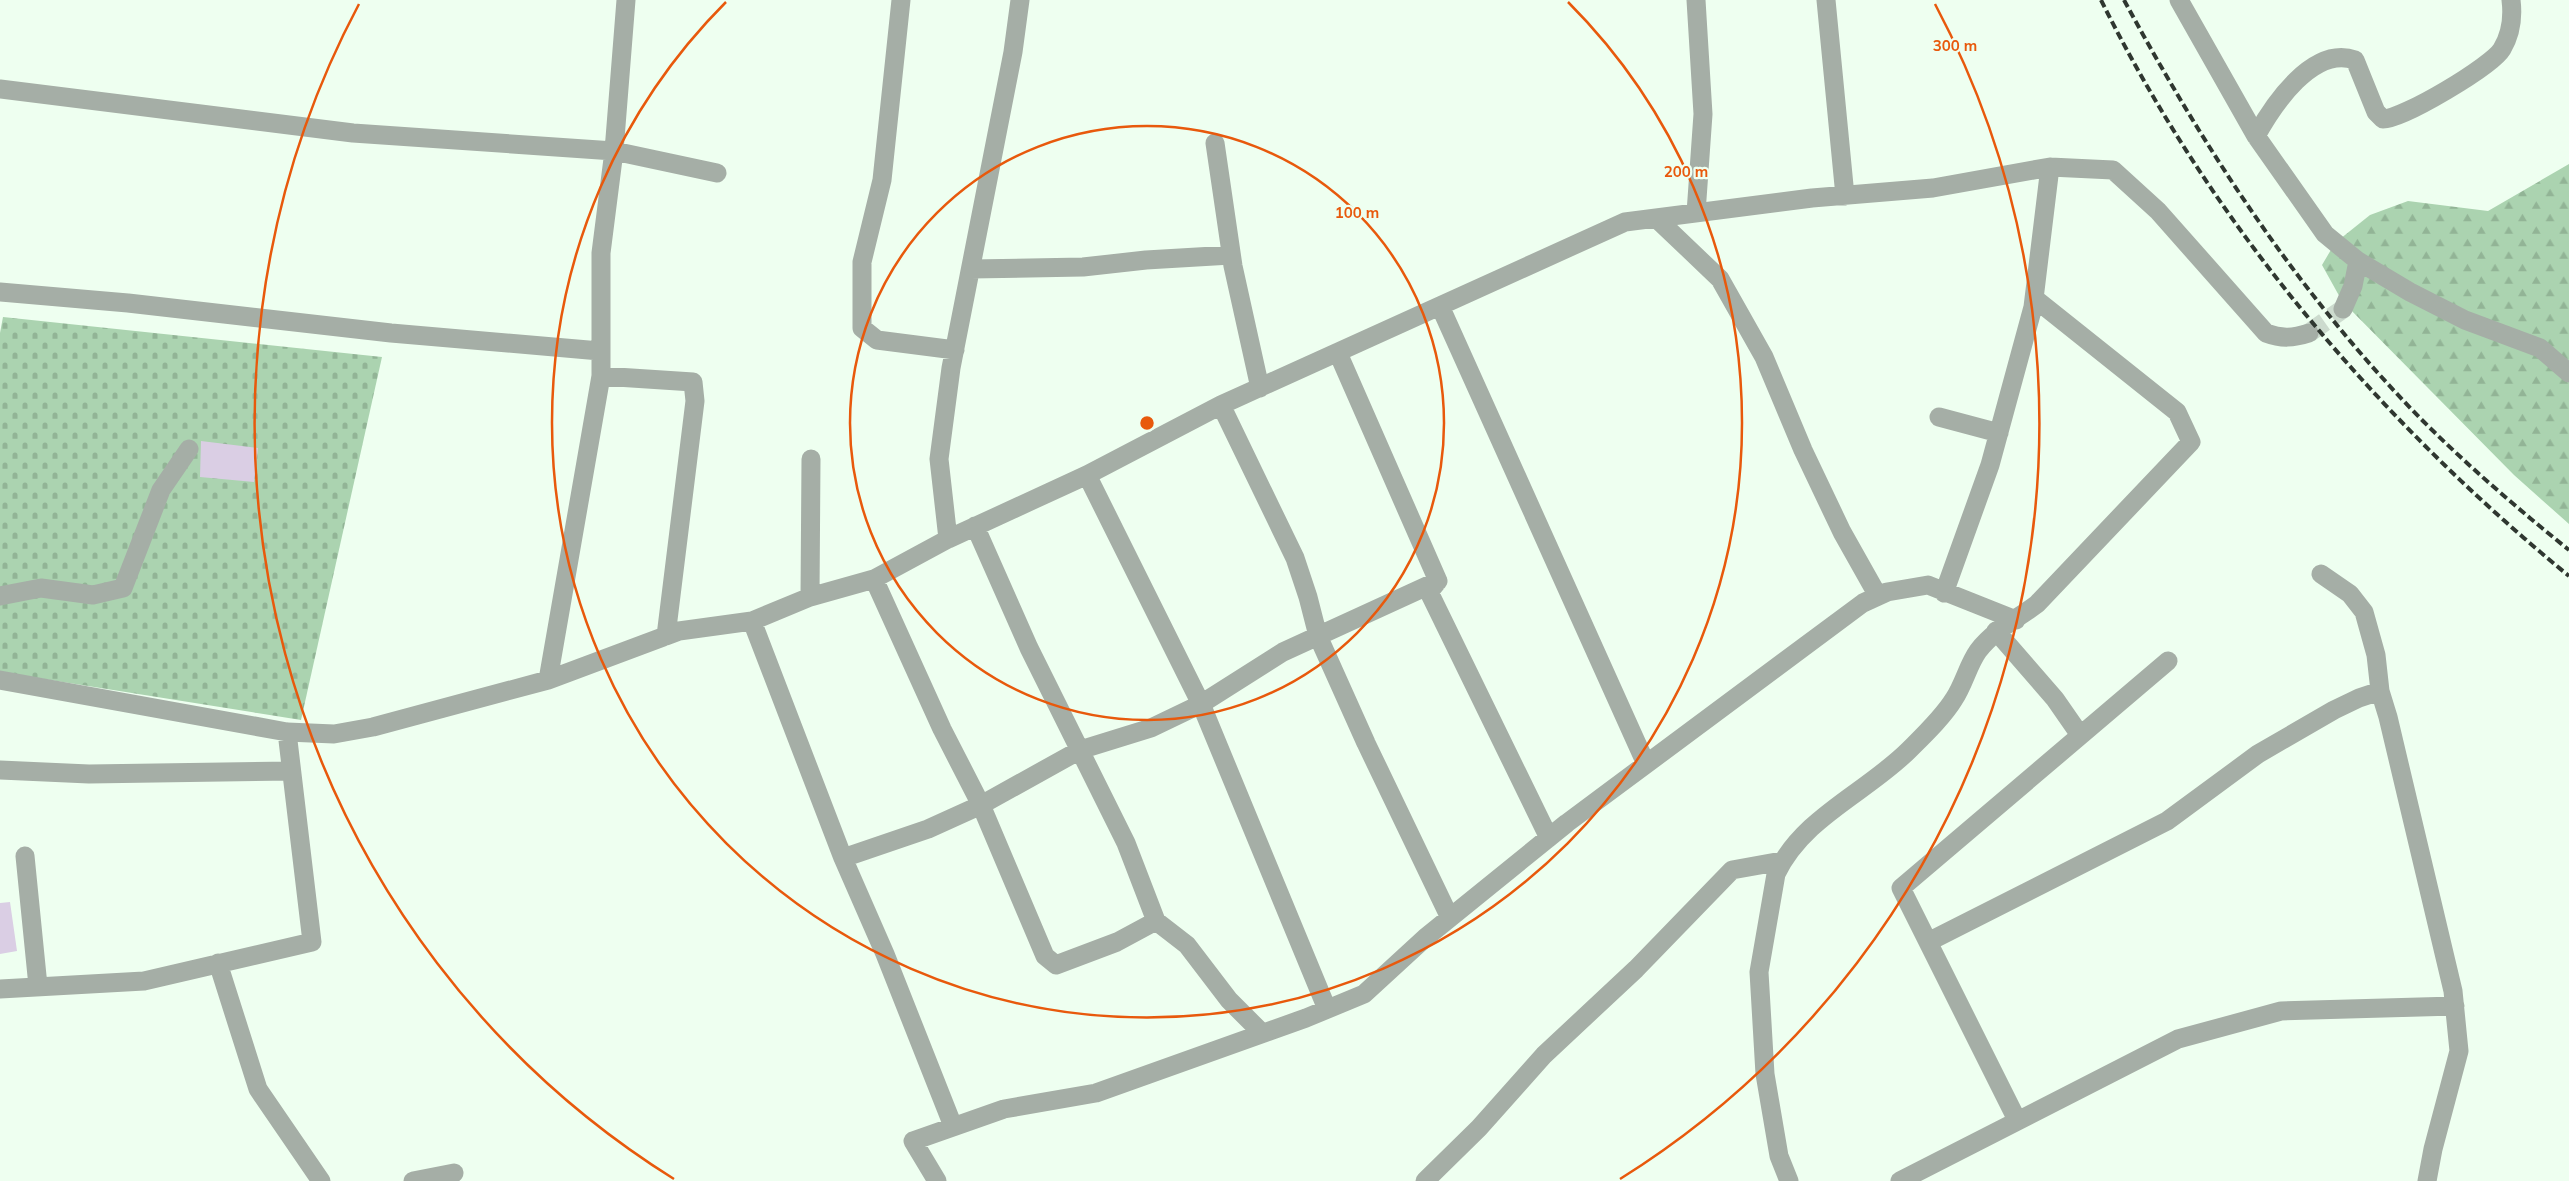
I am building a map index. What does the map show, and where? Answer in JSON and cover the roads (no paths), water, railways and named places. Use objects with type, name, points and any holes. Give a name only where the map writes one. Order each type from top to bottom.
[{"type":"street","points":[[548,680],[600,376],[601,253],[614,151],[626,0]]},
{"type":"street","points":[[901,0],[882,180],[862,262],[862,328],[878,340],[955,350]]},
{"type":"street","points":[[948,538],[939,459],[955,350],[1013,52],[1020,0]]},
{"type":"street","points":[[1696,0],[1703,114],[1696,213]]},
{"type":"street","points":[[1826,0],[1844,196]]},
{"type":"street","points":[[2179,0],[2256,136],[2325,234],[2358,261],[2410,292],[2465,320],[2540,348],[2569,372]]},
{"type":"street","points":[[2256,136],[2275,104],[2295,82],[2313,68],[2333,58],[2347,57],[2355,60],[2376,112],[2384,119],[2391,119],[2409,110],[2491,62],[2502,49],[2510,31],[2513,13],[2511,0]]},
{"type":"street","points":[[0,89],[353,133],[614,151],[717,173]]},
{"type":"street","points":[[1215,142],[1231,255],[1260,388]]},
{"type":"street","points":[[1944,593],[1990,464],[2034,298],[2050,167]]},
{"type":"street","points":[[0,680],[287,732],[334,734],[373,727],[548,680],[679,631],[752,621],[810,597],[874,579],[948,538],[1087,476],[1221,405],[1624,222],[1844,196],[1933,188],[2050,167],[2113,170],[2158,211],[2266,332],[2289,338],[2309,333]]},
{"type":"street","points":[[1656,218],[1720,279],[1764,357],[1803,450],[1838,524],[1878,596]]},
{"type":"street","points":[[971,269],[1082,268],[1146,260],[1231,255]]},
{"type":"street","points":[[2343,309],[2353,286],[2358,261]]},
{"type":"street","points":[[0,292],[128,303],[391,333],[600,351]]},
{"type":"street","points":[[1789,1181],[1779,1156],[1765,1074],[1759,972],[1776,874],[1782,861],[1809,828],[1908,751],[1954,700],[1977,653],[1996,631],[2016,620],[2038,604],[2191,442],[2177,412],[2034,298]]},
{"type":"street","points":[[1440,306],[1646,764]]},
{"type":"street","points":[[1338,353],[1438,581]]},
{"type":"street","points":[[600,376],[693,382],[696,401],[666,636]]},
{"type":"street","points":[[1221,405],[1295,558],[1318,636],[1366,743],[1450,918]]},
{"type":"street","points":[[1939,416],[1999,433]]},
{"type":"street","points":[[0,596],[41,588],[93,594],[123,588],[161,490],[189,449]]},
{"type":"street","points":[[810,597],[811,459]]},
{"type":"street","points":[[1087,476],[1201,704],[1327,1009]]},
{"type":"street","points":[[975,526],[1029,648],[1126,842],[1156,921],[1187,945],[1230,1000],[1262,1034]]},
{"type":"street","points":[[2321,574],[2350,594],[2364,612],[2376,655],[2380,691],[2388,717],[2449,972],[2455,1006],[2459,1051],[2433,1149],[2427,1181]]},
{"type":"street","points":[[874,579],[942,729],[981,805],[1045,956],[1056,965],[1117,942],[1156,921]]},
{"type":"street","points":[[844,858],[928,829],[981,805],[1080,750],[1151,728],[1201,704],[1283,652],[1438,581]]},
{"type":"street","points":[[1438,581],[1429,592],[1549,838]]},
{"type":"street","points":[[937,1181],[914,1141],[1004,1109],[1096,1093],[1262,1034],[1364,994],[1450,918],[1549,838],[1863,603],[1887,592],[1928,585],[1944,593],[2016,620]]},
{"type":"street","points":[[752,621],[844,858],[885,954],[953,1126]]},
{"type":"street","points":[[1996,631],[2055,699],[2080,735]]},
{"type":"street","points":[[2016,1120],[1901,888],[2168,661]]},
{"type":"street","points":[[1928,942],[2168,821],[2258,754],[2334,710],[2359,698],[2380,691]]},
{"type":"street","points":[[0,989],[144,981],[312,942],[287,732]]},
{"type":"street","points":[[0,770],[89,774],[291,771]]},
{"type":"street","points":[[25,856],[38,986]]},
{"type":"street","points":[[1425,1181],[1479,1128],[1544,1055],[1636,969],[1732,870],[1782,861]]},
{"type":"street","points":[[218,964],[258,1089],[321,1181]]},
{"type":"street","points":[[1900,1181],[2016,1120],[2178,1039],[2281,1011],[2455,1006]]},
{"type":"street","points":[[413,1181],[454,1173]]},
{"type":"tunnel","points":[[2309,333],[2343,309]]},
{"type":"railway","points":[[2101,0],[2145,83],[2194,162],[2247,239],[2304,313],[2365,383],[2430,451],[2498,515],[2569,576]]},
{"type":"railway","points":[[2124,0],[2155,57],[2222,167],[2258,221],[2336,324],[2378,373],[2439,437],[2494,487],[2569,550]]}]
